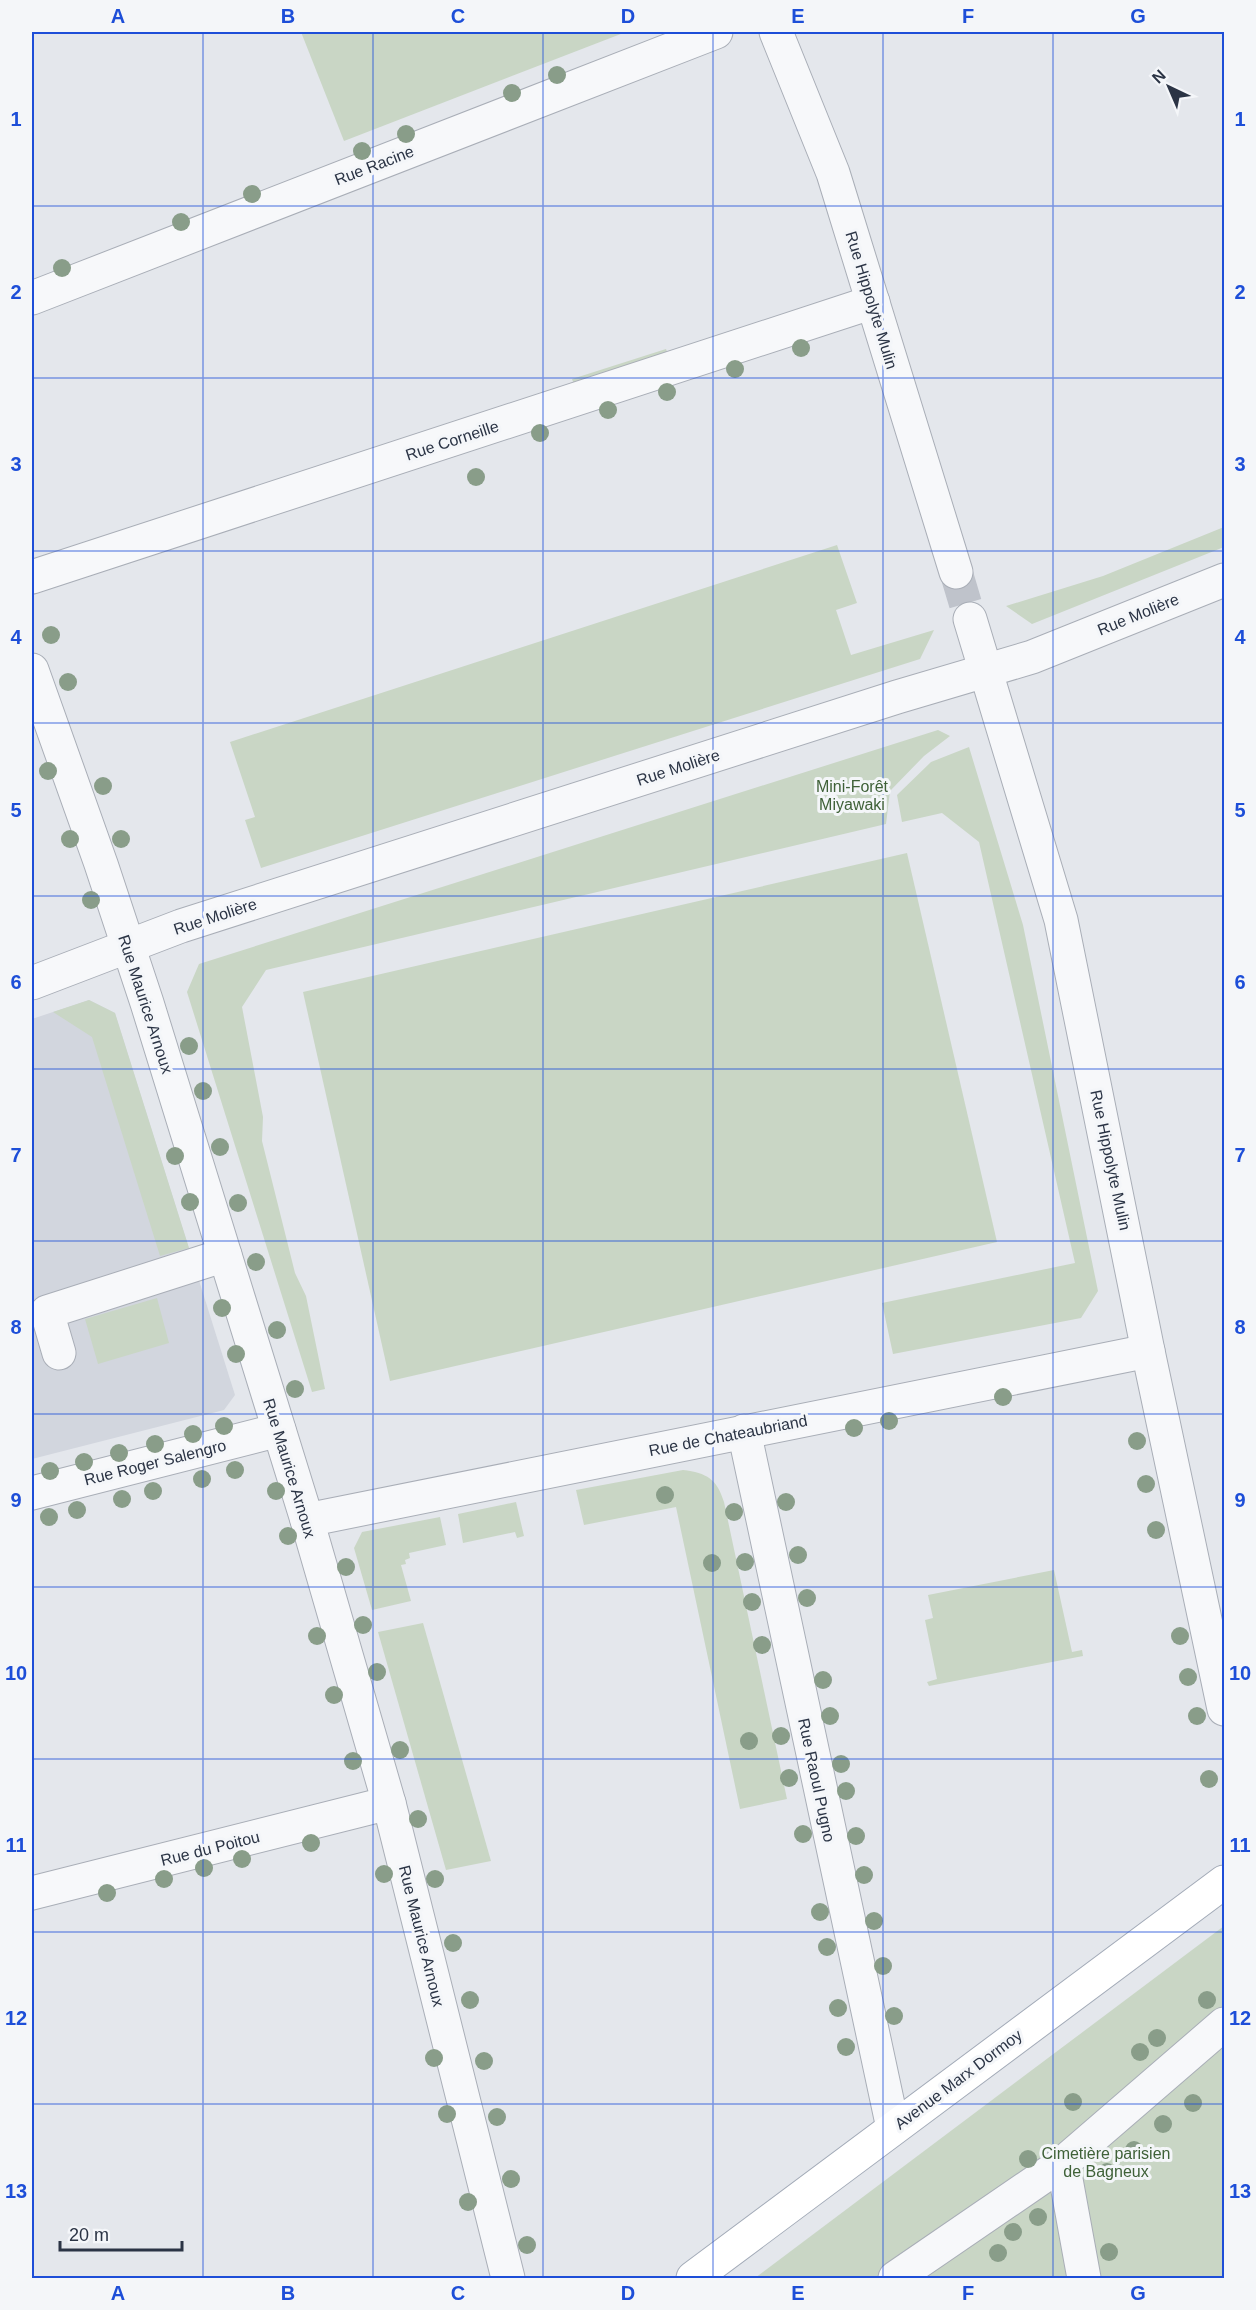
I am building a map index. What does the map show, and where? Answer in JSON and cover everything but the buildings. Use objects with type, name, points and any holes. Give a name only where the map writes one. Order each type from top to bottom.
[{"type":"main road","name":"Avenue Marx Dormoy","points":[[693,2278],[1224,1882]]},
{"type":"street","name":"Rue Racine","points":[[32,298],[716,32]]},
{"type":"street","name":"Rue Hippolyte Mulin","points":[[776,32],[833,173],[956,572]]},
{"type":"street","name":"Rue Corneille","points":[[32,578],[873,302]]},
{"type":"street","name":"Rue Molière","points":[[32,983],[181,926],[1032,657],[1224,580]]},
{"type":"street","name":"Rue Hippolyte Mulin","points":[[970,619],[1061,920],[1148,1351],[1224,1709]]},
{"type":"street","name":"Rue Maurice Arnoux","points":[[32,670],[101,864],[307,1520],[388,1803],[508,2278]]},
{"type":"street","points":[[59,1353],[47,1312],[225,1255]]},
{"type":"street","name":"Rue de Chateaubriand","points":[[307,1520],[1148,1351]]},
{"type":"street","name":"Rue Roger Salengro","points":[[32,1493],[279,1430]]},
{"type":"street","name":"Rue Raoul Pugno","points":[[744,1431],[893,2128]]},
{"type":"street","name":"Rue du Poitou","points":[[32,1893],[388,1803]]},
{"type":"street","points":[[895,2278],[1063,2163],[1224,2024]]},
{"type":"street","points":[[1063,2163],[1084,2278]]},
{"type":"shaded area","points":[[89,1000],[115,1013],[235,1395],[224,1410],[32,1459],[32,1019]]},
{"type":"green space","points":[[301,32],[626,32],[344,141]]},
{"type":"green space","points":[[666,349],[669,357],[575,387],[572,379]]},
{"type":"green space","points":[[1224,527],[1224,547],[1032,624],[1006,606],[1103,576]]},
{"type":"green space","points":[[837,545],[857,603],[836,610],[851,655],[934,630],[920,659],[261,868],[245,820],[255,817],[230,742]]},
{"type":"green space","name":"Mini-Forêt Miyawaki","points":[[938,730],[950,736],[924,756],[890,791],[886,824],[266,970],[242,1007],[263,1117],[262,1141],[295,1273],[306,1296],[325,1389],[312,1392],[187,992],[199,964]]},
{"type":"green space","points":[[969,747],[1023,925],[1098,1291],[1081,1318],[893,1354],[882,1303],[1075,1263],[979,842],[942,813],[902,822],[897,795],[931,762]]},
{"type":"green space","points":[[907,853],[997,1242],[390,1381],[303,992]]},
{"type":"green space","points":[[89,1000],[115,1013],[189,1248],[160,1256],[92,1037],[53,1012]]},
{"type":"green space","points":[[157,1298],[169,1343],[98,1364],[85,1319]]},
{"type":"green space","points":[[683,1470],[710,1478],[718,1488],[724,1502],[787,1799],[740,1809],[676,1507],[584,1525],[576,1490]]},
{"type":"green space","points":[[516,1502],[524,1536],[517,1538],[515,1532],[463,1543],[458,1514]]},
{"type":"green space","points":[[440,1517],[446,1545],[409,1553],[410,1558],[405,1560],[406,1564],[401,1565],[411,1601],[372,1610],[354,1548],[362,1532]]},
{"type":"green space","points":[[1054,1570],[1072,1652],[1082,1650],[1083,1656],[929,1686],[927,1682],[937,1679],[925,1620],[933,1618],[928,1595]]},
{"type":"green space","points":[[423,1623],[491,1861],[446,1870],[378,1632]]},
{"type":"green space","name":"Cimetière parisien de Bagneux","points":[[1224,1926],[1224,2278],[755,2278]]},
{"type":"tunnel","points":[[956,572],[970,619]]}]
